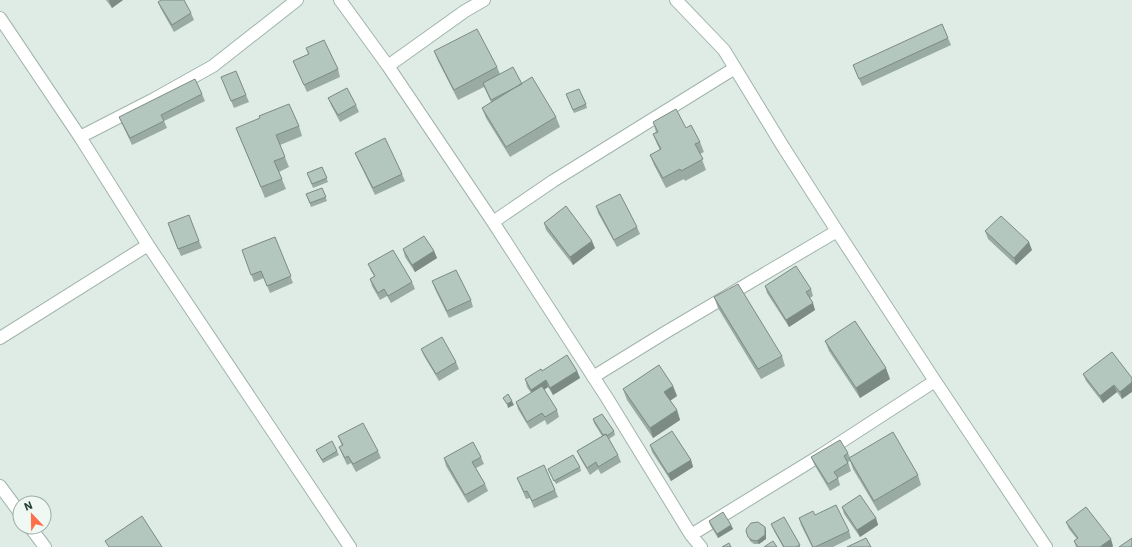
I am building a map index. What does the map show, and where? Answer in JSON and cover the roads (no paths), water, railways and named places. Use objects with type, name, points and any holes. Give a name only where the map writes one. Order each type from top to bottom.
[{"type":"street","points":[[80,137],[154,99],[213,66],[297,0]]},
{"type":"street","points":[[340,0],[388,66],[494,222],[593,377],[691,535],[701,547]]},
{"type":"street","points":[[388,66],[465,11],[484,0]]},
{"type":"street","points":[[676,0],[724,50],[837,231],[1046,547]]},
{"type":"street","points":[[0,18],[80,137],[148,244],[350,547]]},
{"type":"street","points":[[494,222],[552,181],[735,68]]},
{"type":"street","points":[[593,377],[837,231]]},
{"type":"street","points":[[0,338],[148,244]]},
{"type":"street","points":[[691,535],[814,459],[935,381]]},
{"type":"street","points":[[0,486],[12,502]]},
{"type":"street","points":[[36,535],[45,547]]}]
